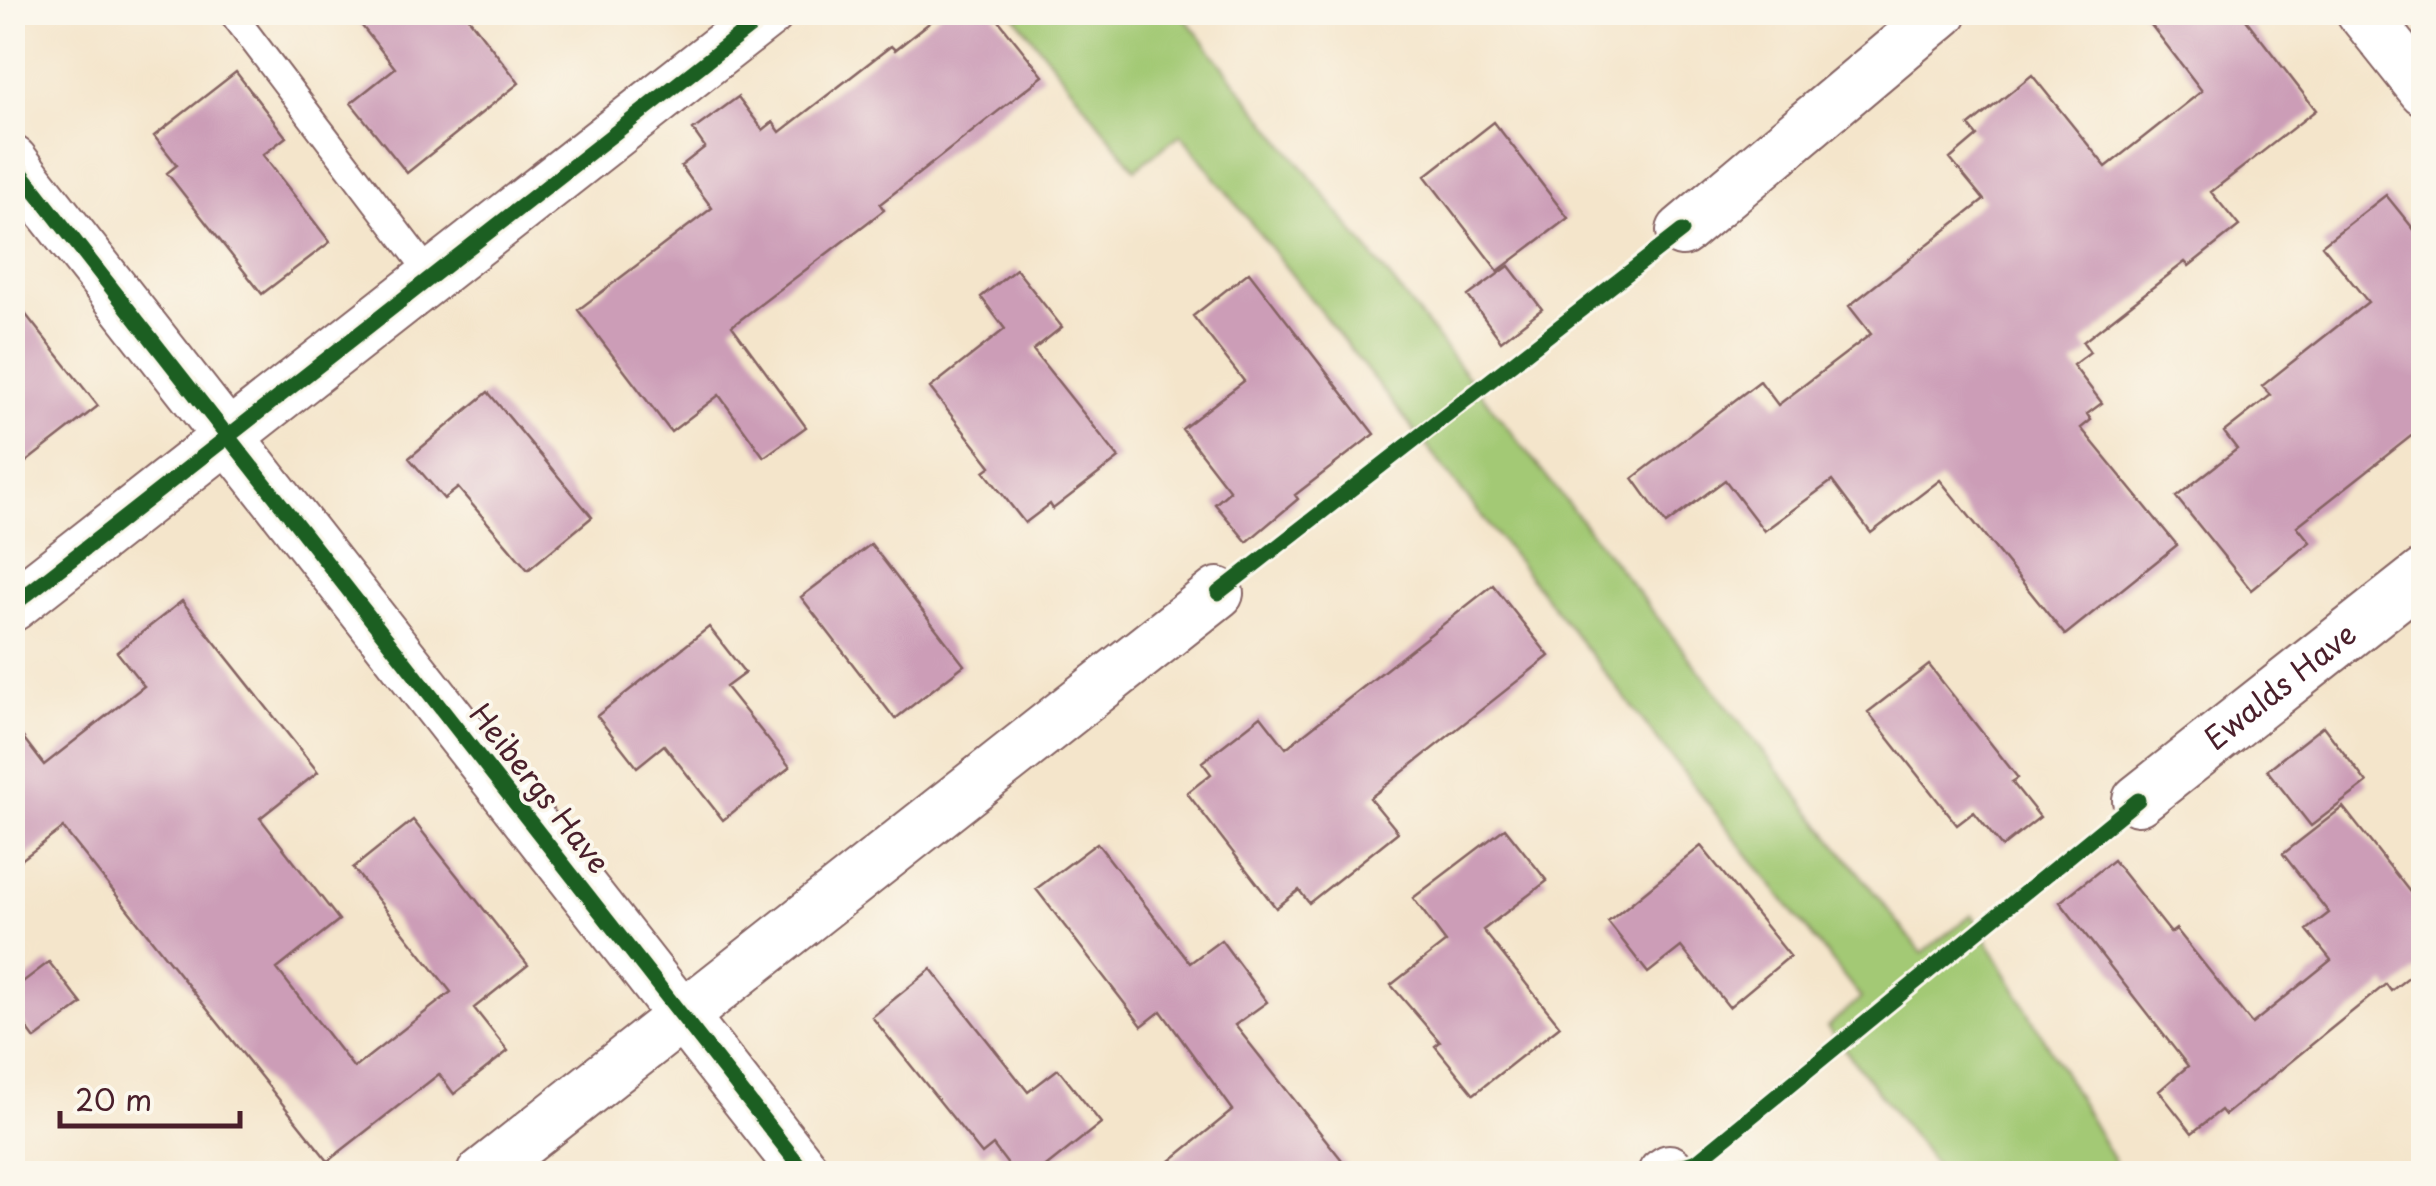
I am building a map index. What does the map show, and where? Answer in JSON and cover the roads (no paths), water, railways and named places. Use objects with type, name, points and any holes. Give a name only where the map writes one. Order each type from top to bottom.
[{"type":"street","points":[[16,595],[230,438],[770,12]]},
{"type":"street","points":[[1682,231],[1942,12]]},
{"type":"street","points":[[2362,12],[2424,90]]},
{"type":"street","name":"Heibergs Have","points":[[12,160],[806,1174]]},
{"type":"street","name":"Ewalds Have","points":[[2138,800],[2424,574]]},
{"type":"street","points":[[482,1174],[1218,594]]},
{"type":"lane","points":[[231,12],[433,278]]}]
